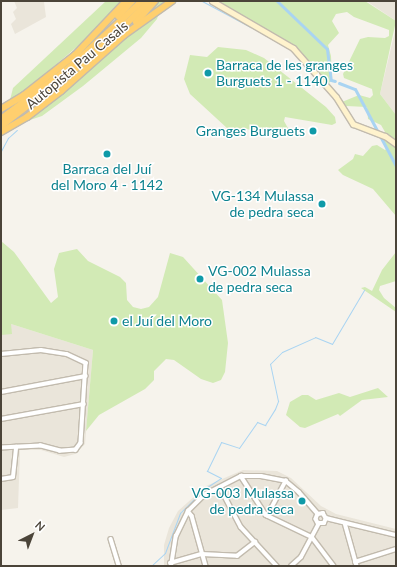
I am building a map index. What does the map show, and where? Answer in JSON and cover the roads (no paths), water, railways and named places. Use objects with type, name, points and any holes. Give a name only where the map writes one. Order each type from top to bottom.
[{"type":"highway","points":[[75,55],[126,1]]},
{"type":"highway","points":[[1,112],[75,55],[132,1]]},
{"type":"highway","name":"Autopista Pau Casals","points":[[1,119],[70,67],[142,1]]},
{"type":"highway","name":"Autopista Pau Casals","points":[[1,126],[90,58],[150,1]]},
{"type":"highway","points":[[1,132],[27,117],[61,91],[124,35],[155,1]]},
{"type":"highway","points":[[124,35],[172,1]]},
{"type":"highway","points":[[1,109],[18,99]]},
{"type":"street","points":[[212,1],[292,47],[336,97],[351,122],[385,136],[396,144]]},
{"type":"street","points":[[1,354],[41,350],[67,354],[86,364],[81,443],[76,450],[60,451],[41,446],[1,448]]},
{"type":"street","points":[[1,392],[86,376]]},
{"type":"street","points":[[1,419],[84,404]]},
{"type":"street","points":[[1,479],[13,477],[16,447]]},
{"type":"street","points":[[241,476],[267,516],[312,537],[334,566]]},
{"type":"street","points":[[255,542],[237,556],[202,554],[171,564],[176,536],[188,511],[204,495],[241,476],[255,476],[286,481],[300,492],[318,514]]},
{"type":"street","points":[[267,516],[286,481]]},
{"type":"street","points":[[220,487],[241,527],[277,566]]},
{"type":"street","points":[[188,511],[192,516],[206,566]]},
{"type":"street","points":[[318,514],[323,513],[326,518],[396,535]]},
{"type":"street","points":[[318,514],[316,519],[319,523]]},
{"type":"street","points":[[319,523],[324,523],[326,518]]},
{"type":"street","points":[[291,566],[301,557],[319,523]]},
{"type":"street","points":[[346,523],[356,564],[396,549]]},
{"type":"street","points":[[111,539],[119,566]]},
{"type":"waterway","points":[[202,1],[250,27]]},
{"type":"waterway","points":[[277,1],[327,49],[331,80],[335,81]]},
{"type":"waterway","points":[[339,83],[355,89],[396,166]]},
{"type":"waterway","points":[[1,151],[8,138],[17,130]]},
{"type":"waterway","points":[[151,566],[165,553],[180,513],[204,489],[221,478],[207,471],[221,442],[239,448],[257,422],[265,425],[275,409],[278,401],[270,364],[282,352],[315,337],[332,344],[364,290]]},
{"type":"place","name":"Barraca de les granges Burguets 1 - 1140","points":[[208,73]]},
{"type":"place","name":"Granges Burguets","points":[[313,131]]},
{"type":"place","name":"Barraca del Juí del Moro 4 - 1142","points":[[107,154]]},
{"type":"place","name":"VG-134 Mulassa de pedra seca","points":[[322,204]]},
{"type":"place","name":"VG-002 Mulassa de pedra seca","points":[[200,279]]},
{"type":"place","name":"el Juí del Moro","points":[[114,321]]},
{"type":"place","name":"VG-003 Mulassa de pedra seca","points":[[302,501]]}]
